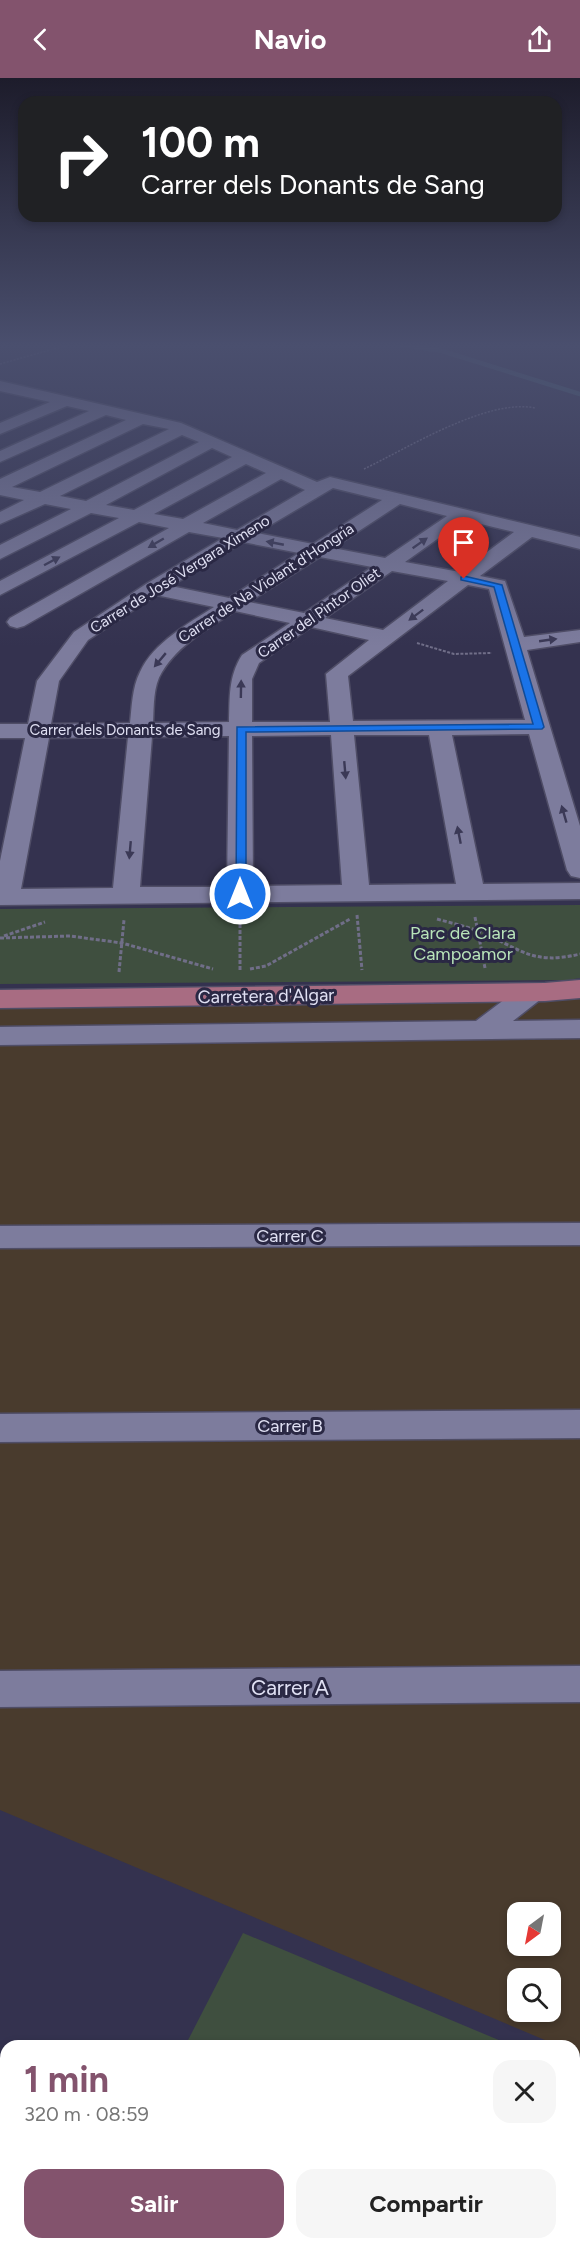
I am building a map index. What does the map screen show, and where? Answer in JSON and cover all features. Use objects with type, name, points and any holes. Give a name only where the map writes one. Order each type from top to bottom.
[{"type":"main road","name":"Carretera d'Algar","points":[[0,999],[538,993],[580,989]]},
{"type":"main road","name":"Carretera d'Algar","points":[[538,993],[580,997]]},
{"type":"street","points":[[0,457],[28,444]]},
{"type":"street","points":[[0,490],[90,444]]},
{"type":"street","points":[[0,519],[150,444]]},
{"type":"street","points":[[0,553],[207,444]]},
{"type":"street","points":[[217,444],[280,472],[324,485],[398,498],[531,529],[580,543]]},
{"type":"street","points":[[0,589],[246,457]]},
{"type":"street","points":[[9,620],[185,526],[280,472]]},
{"type":"street","name":"Carrer de José Vergara Ximeno","points":[[3,897],[48,681],[63,632],[153,588],[324,485]]},
{"type":"street","points":[[0,490],[26,499],[39,498],[498,585],[580,870]]},
{"type":"street","name":"Carrer de Na Violant d'Hongria","points":[[126,896],[144,693],[151,671],[177,639],[398,498]]},
{"type":"street","name":"Carrer del Pintor Oliet","points":[[240,894],[241,679],[250,660],[463,513]]},
{"type":"street","points":[[360,908],[337,674],[531,529]]},
{"type":"street","points":[[153,588],[385,638]]},
{"type":"street","points":[[9,620],[63,632]]},
{"type":"street","points":[[516,648],[580,636]]},
{"type":"street","name":"Carrer dels Donants de Sang","points":[[0,731],[539,727]]},
{"type":"street","points":[[438,728],[471,892]]},
{"type":"street","points":[[3,897],[240,894],[360,908],[471,892],[580,891]]},
{"type":"street","points":[[483,1030],[538,993]]},
{"type":"street","name":"Carretera d'Algar","points":[[0,1036],[580,1029]]},
{"type":"street","name":"Carrer C","points":[[0,1237],[580,1234]]},
{"type":"street","name":"Carrer B","points":[[0,1428],[580,1424]]},
{"type":"street","name":"Carrer A","points":[[0,1689],[580,1684]]},
{"type":"path","points":[[324,485],[346,480],[414,444]]},
{"type":"path","points":[[385,638],[466,655],[516,648]]},
{"type":"path","points":[[471,892],[486,969]]},
{"type":"path","points":[[240,894],[240,971]]},
{"type":"path","points":[[119,976],[126,896]]},
{"type":"path","points":[[230,970],[240,971],[266,966],[360,908],[362,970]]},
{"type":"path","points":[[428,916],[478,932],[530,958],[562,960],[580,954]]},
{"type":"path","points":[[0,938],[70,936],[122,943],[220,970]]},
{"type":"shaded area","points":[[580,995],[580,2040],[545,2040],[0,1810],[0,1000]]},
{"type":"green space","name":"Parc de Clara Campoamor","points":[[580,905],[580,978],[568,980],[0,984],[0,909]]},
{"type":"green space","points":[[243,1933],[499,2040],[188,2040]]},
{"type":"route","points":[[240,894],[241,729],[539,727],[498,585],[464,579]]}]
